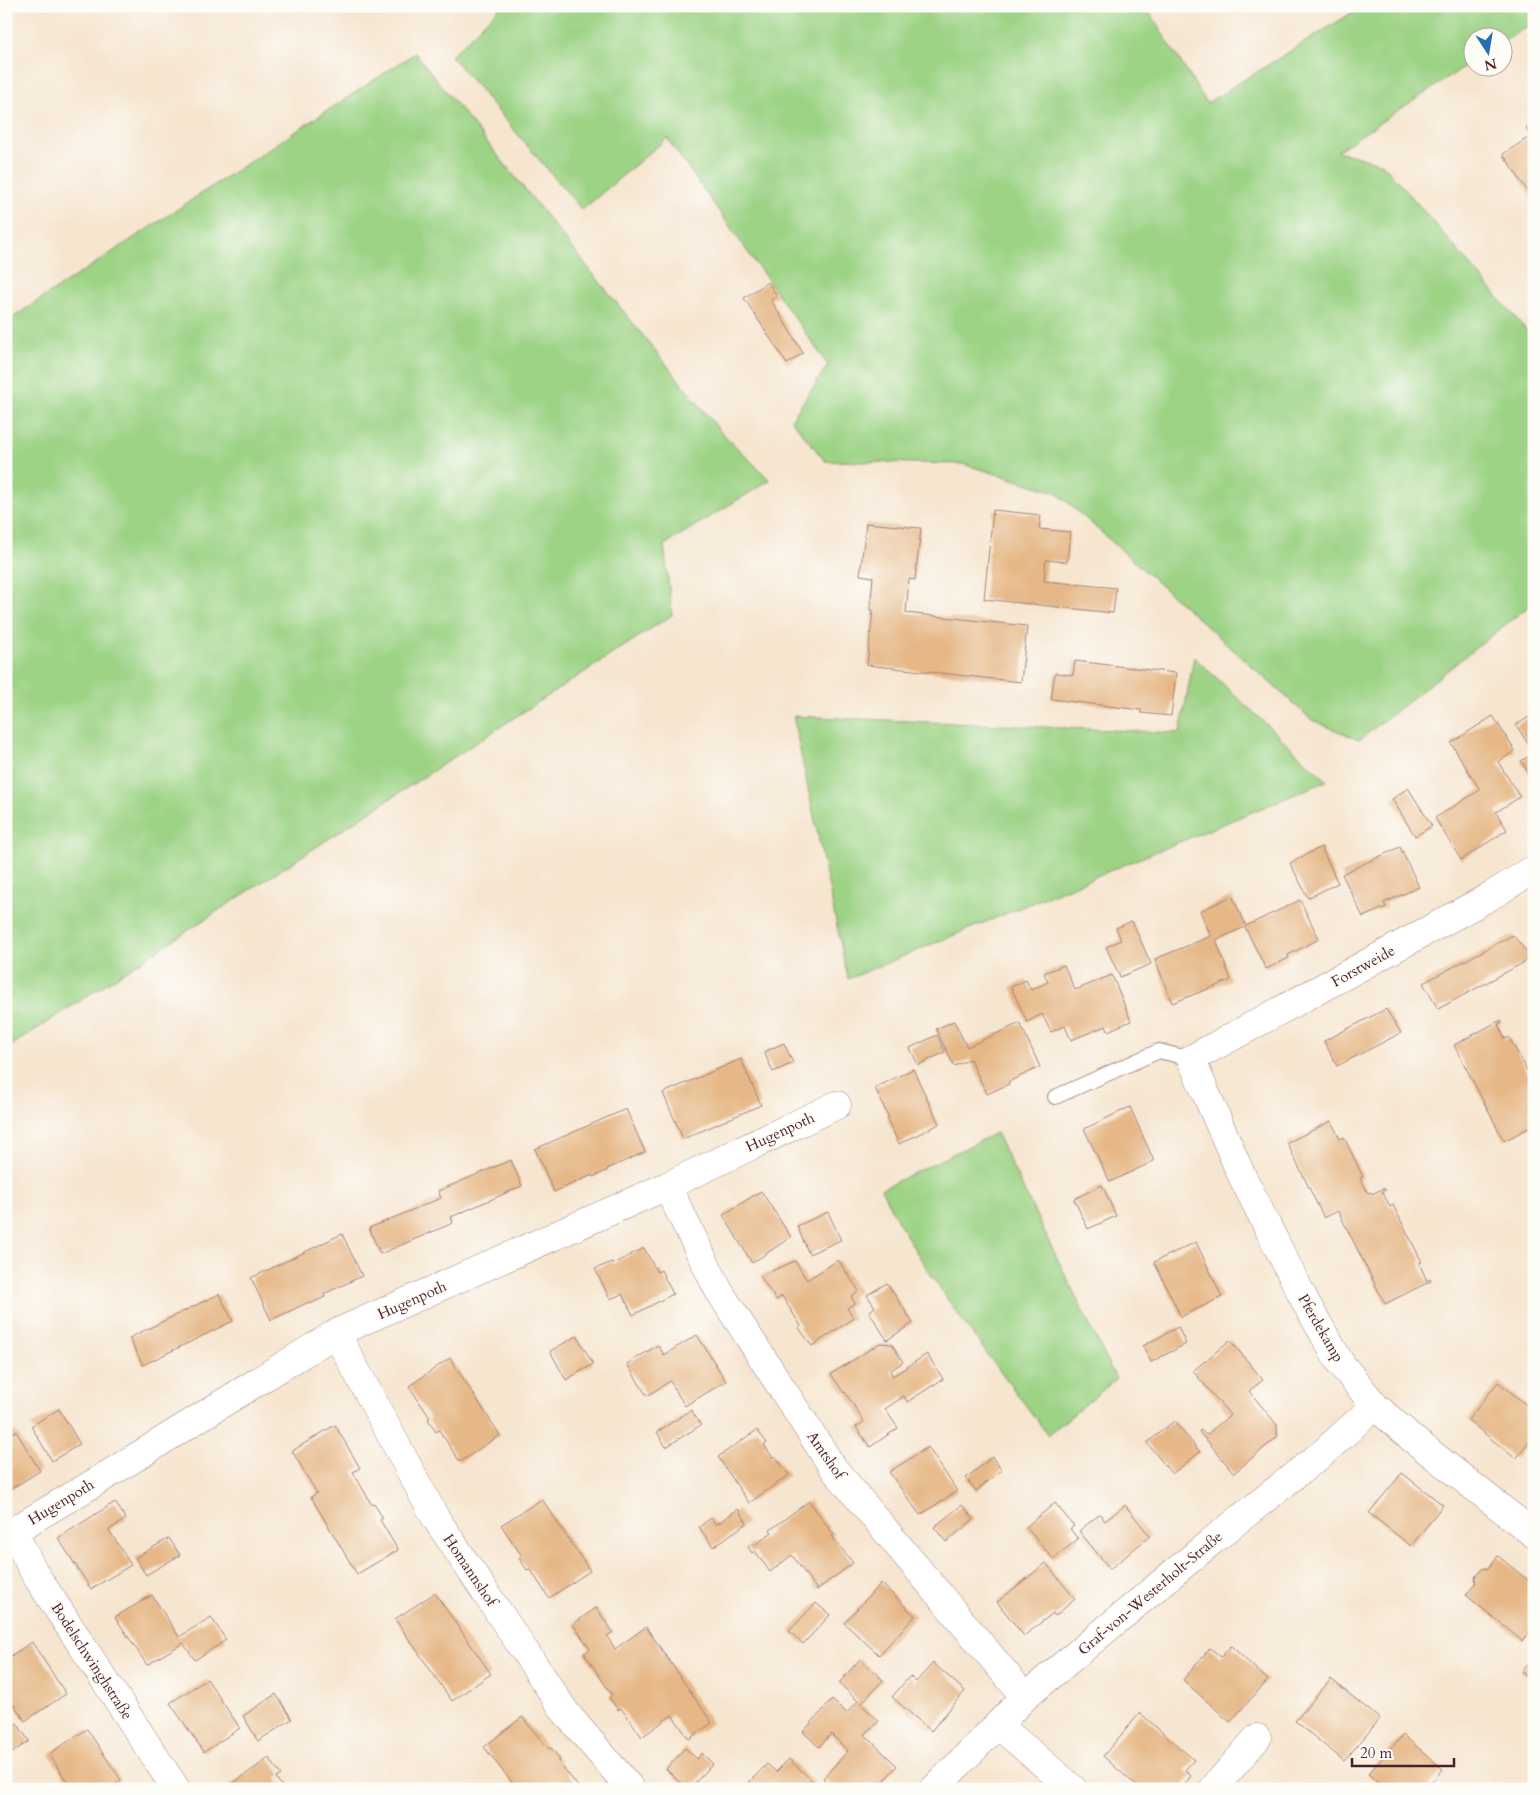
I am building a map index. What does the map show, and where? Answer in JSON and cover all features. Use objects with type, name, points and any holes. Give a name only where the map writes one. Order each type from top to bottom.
[{"type":"street","name":"Forstweide","points":[[1191,1059],[1481,902],[1534,869]]},
{"type":"street","name":"Pferdekamp","points":[[1191,1059],[1242,1174],[1306,1303],[1341,1364],[1375,1406],[1414,1440],[1534,1534]]},
{"type":"street","name":"Hugenpoth","points":[[10,1530],[100,1480],[336,1334],[667,1186],[837,1105]]},
{"type":"street","name":"Amtshof","points":[[667,1186],[719,1291],[834,1469],[1025,1697]]},
{"type":"street","name":"Homannshof","points":[[336,1334],[435,1518],[566,1713],[630,1789]]},
{"type":"street","name":"Graf-von-Westerholt-Straße","points":[[934,1789],[1025,1697],[1324,1452],[1375,1406]]},
{"type":"street","name":"Bodelschwinghstraße","points":[[10,1530],[35,1574],[176,1789]]},
{"type":"street","points":[[998,1725],[1072,1789]]},
{"type":"street","points":[[1213,1789],[1257,1738]]},
{"type":"lane","points":[[1055,1097],[1159,1051],[1191,1059]]},
{"type":"green space","points":[[501,6],[1145,6],[1207,103],[1363,6],[1534,6],[1534,22],[1512,36],[1512,28],[1462,28],[1462,69],[1337,151],[1383,164],[1534,339],[1534,602],[1359,740],[1312,720],[1056,492],[963,464],[825,461],[791,420],[828,365],[667,138],[582,210],[451,56]]},
{"type":"green space","points":[[415,53],[720,431],[770,480],[664,545],[672,615],[6,1049],[6,322]]},
{"type":"green space","points":[[1194,657],[1327,781],[848,979],[793,716],[1180,733]]},
{"type":"green space","points":[[996,1133],[1116,1379],[1048,1435],[938,1285],[898,1222],[881,1189]]},
{"type":"building","points":[[1534,124],[1534,201],[1503,154],[1531,136],[1526,129]]},
{"type":"building","points":[[768,282],[777,296],[771,300],[803,353],[787,364],[744,298]]},
{"type":"building","points":[[993,510],[1041,515],[1039,529],[1070,532],[1067,562],[1046,560],[1044,581],[1116,588],[1113,613],[984,599]]},
{"type":"building","points":[[866,523],[921,528],[915,580],[909,579],[906,613],[1027,626],[1021,682],[867,665],[873,610],[870,610],[873,577],[860,575]]},
{"type":"building","points":[[1075,661],[1176,673],[1171,716],[1141,713],[1141,710],[1051,699],[1055,673],[1073,675]]},
{"type":"building","points":[[1534,714],[1534,753],[1516,725]]},
{"type":"building","points":[[1493,716],[1515,751],[1498,762],[1520,797],[1496,812],[1507,830],[1461,860],[1435,818],[1480,790],[1451,743]]},
{"type":"building","points":[[1534,753],[1534,782],[1521,761]]},
{"type":"building","points":[[1408,788],[1432,826],[1415,836],[1392,799]]},
{"type":"building","points":[[1321,847],[1338,883],[1308,898],[1290,863]]},
{"type":"building","points":[[1400,847],[1419,887],[1384,903],[1386,907],[1363,917],[1342,874]]},
{"type":"building","points":[[1232,896],[1246,926],[1300,900],[1319,939],[1288,955],[1289,958],[1266,969],[1245,927],[1216,940],[1231,980],[1172,1003],[1155,959],[1211,936],[1200,911]]},
{"type":"building","points":[[1132,921],[1151,964],[1120,977],[1106,947],[1121,940],[1116,928]]},
{"type":"building","points":[[1513,935],[1532,958],[1438,1009],[1423,983]]},
{"type":"building","points":[[1064,965],[1075,990],[1112,975],[1131,1021],[1108,1031],[1106,1026],[1071,1040],[1065,1026],[1051,1032],[1042,1014],[1027,1022],[1011,987],[1026,980],[1031,990],[1048,982],[1044,973]]},
{"type":"building","points":[[1386,1009],[1401,1033],[1337,1066],[1324,1041]]},
{"type":"building","points":[[1501,1020],[1501,1023],[1498,1024],[1505,1039],[1509,1037],[1534,1084],[1534,1125],[1504,1141],[1454,1045]]},
{"type":"building","points":[[954,1021],[967,1047],[1020,1023],[1040,1067],[987,1094],[970,1059],[954,1066],[936,1029]]},
{"type":"building","points":[[937,1035],[945,1052],[918,1065],[910,1048]]},
{"type":"building","points":[[784,1043],[793,1063],[773,1072],[764,1052]]},
{"type":"building","points":[[741,1059],[761,1105],[683,1139],[663,1093]]},
{"type":"building","points":[[913,1069],[939,1124],[899,1144],[875,1088]]},
{"type":"building","points":[[1130,1107],[1154,1161],[1110,1182],[1084,1129]]},
{"type":"building","points":[[626,1109],[645,1152],[593,1177],[592,1175],[554,1192],[535,1149]]},
{"type":"building","points":[[1331,1121],[1340,1139],[1344,1137],[1363,1177],[1360,1178],[1368,1193],[1371,1192],[1372,1194],[1384,1188],[1386,1190],[1382,1191],[1390,1207],[1393,1205],[1422,1262],[1419,1263],[1427,1281],[1430,1279],[1431,1281],[1385,1304],[1338,1211],[1324,1218],[1287,1143]]},
{"type":"building","points":[[511,1160],[522,1186],[451,1217],[453,1223],[380,1254],[369,1228],[441,1198],[438,1191]]},
{"type":"building","points":[[1102,1185],[1116,1216],[1088,1229],[1074,1199]]},
{"type":"building","points":[[761,1191],[791,1237],[752,1263],[723,1215]]},
{"type":"building","points":[[828,1212],[841,1240],[809,1254],[797,1226]]},
{"type":"building","points":[[342,1234],[362,1276],[324,1294],[325,1297],[310,1304],[309,1302],[271,1320],[251,1278]]},
{"type":"building","points":[[1196,1242],[1222,1297],[1181,1317],[1154,1262]]},
{"type":"building","points":[[644,1248],[657,1272],[661,1270],[673,1294],[633,1315],[622,1294],[610,1299],[595,1269],[612,1262],[613,1264]]},
{"type":"building","points":[[838,1260],[859,1291],[851,1297],[855,1303],[847,1308],[854,1318],[812,1346],[799,1328],[801,1326],[782,1296],[776,1300],[760,1276],[795,1261],[807,1280]]},
{"type":"building","points":[[887,1283],[913,1323],[887,1340],[869,1312],[875,1307],[867,1295]]},
{"type":"building","points":[[219,1294],[233,1321],[143,1365],[129,1338]]},
{"type":"building","points":[[1178,1327],[1186,1344],[1151,1362],[1143,1346]]},
{"type":"building","points":[[697,1335],[726,1381],[685,1406],[670,1381],[647,1396],[627,1364],[658,1345],[664,1355]]},
{"type":"building","points":[[577,1336],[593,1364],[566,1380],[550,1351]]},
{"type":"building","points":[[1230,1340],[1263,1380],[1249,1391],[1277,1425],[1277,1437],[1234,1473],[1199,1431],[1201,1430],[1206,1435],[1230,1415],[1193,1371]]},
{"type":"building","points":[[880,1343],[892,1344],[903,1362],[890,1371],[893,1376],[927,1354],[943,1379],[907,1402],[904,1396],[885,1409],[898,1428],[870,1447],[856,1427],[864,1422],[831,1374]]},
{"type":"building","points":[[450,1358],[500,1435],[460,1462],[439,1430],[436,1432],[428,1419],[430,1418],[409,1386]]},
{"type":"building","points":[[1498,1382],[1534,1411],[1534,1436],[1516,1459],[1468,1420]]},
{"type":"building","points":[[59,1409],[80,1444],[52,1461],[31,1426]]},
{"type":"building","points":[[691,1410],[701,1425],[666,1447],[657,1432]]},
{"type":"building","points":[[6,1421],[13,1433],[16,1431],[40,1471],[6,1492]]},
{"type":"building","points":[[1174,1421],[1200,1452],[1172,1474],[1147,1443]]},
{"type":"building","points":[[335,1425],[360,1468],[353,1472],[372,1505],[374,1504],[383,1518],[380,1520],[398,1550],[357,1574],[311,1497],[317,1493],[292,1451]]},
{"type":"building","points":[[757,1430],[767,1443],[764,1445],[773,1458],[775,1456],[789,1475],[749,1503],[718,1457]]},
{"type":"building","points":[[928,1447],[957,1491],[920,1515],[889,1472]]},
{"type":"building","points":[[992,1457],[1002,1470],[976,1491],[966,1478]]},
{"type":"building","points":[[1402,1473],[1443,1505],[1411,1546],[1369,1513]]},
{"type":"building","points":[[542,1499],[590,1571],[549,1598],[530,1569],[527,1570],[519,1558],[522,1556],[501,1525]]},
{"type":"building","points":[[809,1501],[853,1563],[817,1590],[792,1555],[770,1572],[755,1551],[752,1553],[748,1547],[752,1544],[754,1546],[772,1532],[770,1530]]},
{"type":"building","points":[[115,1502],[126,1519],[109,1530],[131,1565],[91,1589],[58,1538]]},
{"type":"building","points":[[1055,1503],[1074,1526],[1070,1529],[1078,1539],[1053,1559],[1026,1527]]},
{"type":"building","points":[[962,1505],[974,1519],[946,1542],[934,1527]]},
{"type":"building","points":[[1125,1505],[1150,1536],[1110,1569],[1079,1531],[1100,1514],[1105,1521]]},
{"type":"building","points":[[738,1509],[747,1523],[713,1547],[699,1527],[711,1518],[716,1525]]},
{"type":"building","points":[[169,1538],[180,1555],[146,1575],[135,1558]]},
{"type":"building","points":[[1498,1556],[1534,1585],[1534,1627],[1522,1641],[1466,1595],[1476,1583],[1475,1577],[1482,1569],[1488,1568]]},
{"type":"building","points":[[1046,1563],[1075,1599],[1055,1616],[1053,1613],[1024,1636],[997,1602]]},
{"type":"building","points":[[881,1583],[915,1616],[879,1655],[844,1623]]},
{"type":"building","points":[[435,1593],[491,1674],[452,1701],[395,1619]]},
{"type":"building","points":[[152,1595],[179,1637],[211,1617],[226,1640],[195,1660],[183,1643],[147,1665],[115,1617]]},
{"type":"building","points":[[816,1603],[830,1615],[803,1644],[789,1631]]},
{"type":"building","points":[[596,1608],[613,1632],[607,1636],[615,1649],[646,1627],[712,1723],[689,1739],[672,1715],[642,1737],[621,1708],[618,1710],[609,1697],[612,1695],[584,1653],[590,1649],[573,1624]]},
{"type":"building","points":[[32,1642],[66,1694],[25,1721],[6,1693],[6,1659]]},
{"type":"building","points":[[1231,1646],[1268,1680],[1230,1722],[1183,1680],[1210,1648],[1221,1657]]},
{"type":"building","points":[[1534,1656],[1534,1682],[1521,1672]]},
{"type":"building","points":[[860,1659],[883,1680],[861,1704],[879,1721],[864,1734],[897,1766],[882,1783],[880,1781],[873,1789],[834,1789],[823,1778],[848,1751],[831,1734],[819,1747],[803,1732],[832,1700],[847,1713],[858,1701],[839,1683]]},
{"type":"building","points":[[933,1663],[965,1691],[931,1731],[892,1697],[910,1676],[916,1682]]},
{"type":"building","points":[[207,1679],[240,1728],[204,1752],[170,1703]]},
{"type":"building","points":[[1331,1679],[1380,1719],[1344,1761],[1295,1721]]},
{"type":"building","points":[[276,1694],[292,1719],[258,1741],[243,1716]]},
{"type":"building","points":[[1140,1713],[1194,1760],[1185,1770],[1191,1776],[1181,1789],[1140,1789],[1103,1756]]},
{"type":"building","points":[[522,1717],[549,1749],[551,1748],[560,1760],[558,1761],[580,1789],[517,1789],[484,1747]]},
{"type":"building","points":[[17,1723],[29,1741],[6,1757],[6,1731]]},
{"type":"building","points":[[87,1729],[121,1780],[109,1789],[65,1789],[70,1786],[49,1754]]},
{"type":"building","points":[[1403,1735],[1443,1769],[1426,1789],[1385,1789],[1368,1774]]},
{"type":"building","points":[[685,1748],[697,1759],[702,1753],[713,1764],[689,1789],[666,1769]]},
{"type":"building","points":[[269,1758],[281,1775],[276,1778],[284,1789],[231,1789],[229,1786]]},
{"type":"building","points":[[789,1759],[819,1787],[817,1789],[756,1789],[749,1782],[767,1764],[776,1772]]}]
